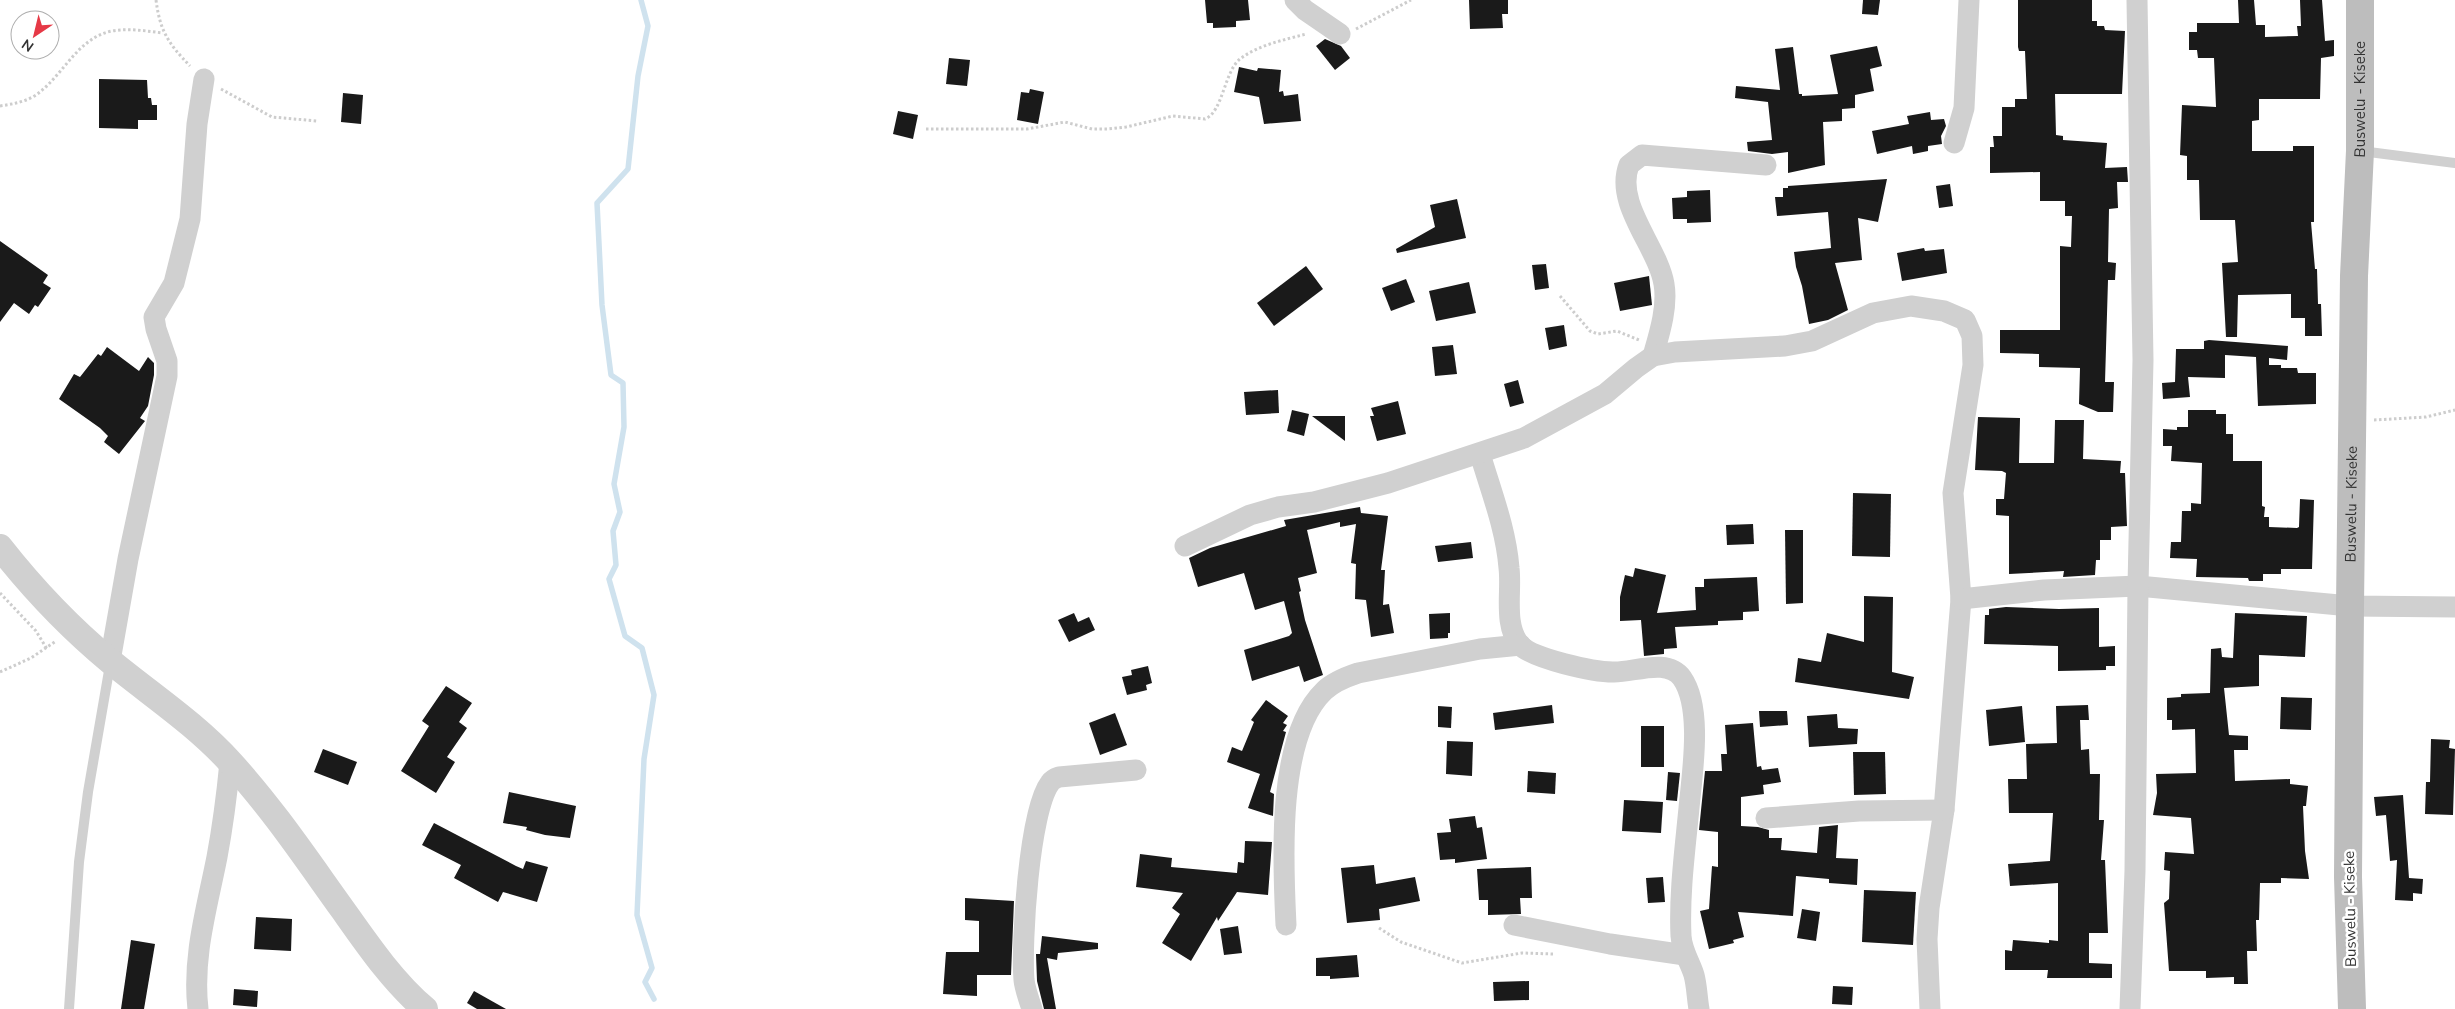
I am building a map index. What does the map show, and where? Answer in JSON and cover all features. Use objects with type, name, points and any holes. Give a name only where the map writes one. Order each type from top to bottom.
[{"type":"main road","name":"Buswelu - Kiseke","points":[[2352,1009],[2348,876],[2350,606],[2354,420],[2354,276],[2360,151],[2360,0]]},
{"type":"street","points":[[1295,0],[1305,10],[1340,34]]},
{"type":"street","points":[[1954,143],[1964,108],[1969,0]]},
{"type":"street","points":[[2130,1009],[2135,871],[2143,360],[2137,0]]},
{"type":"street","points":[[110,661],[128,559],[167,376],[167,361],[154,317],[174,283],[190,219],[197,124],[204,79]]},
{"type":"street","points":[[1184,546],[1250,515],[1278,507],[1353,493],[1480,454],[1524,438],[1605,394],[1654,352],[1664,304],[1665,287],[1661,270],[1642,234],[1626,182],[1629,165],[1642,155],[1766,165]]},
{"type":"street","points":[[1654,352],[1785,346],[1812,341],[1873,313],[1910,306],[1944,310],[1965,320],[1972,336],[1973,365],[1953,493],[1961,599],[1944,810],[1929,908],[1927,939],[1930,1009]]},
{"type":"street","points":[[1480,454],[1499,518],[1509,567],[1512,632],[1521,645],[1534,653],[1589,670],[1615,673],[1655,667],[1669,670],[1682,677],[1690,698],[1696,740],[1681,909],[1681,938],[1685,955],[1694,977],[1698,1009]]},
{"type":"street","points":[[0,547],[26,580],[72,629],[175,712],[230,762],[278,819],[368,945],[415,1006]]},
{"type":"street","points":[[1961,599],[2044,590],[2138,586],[2350,606],[2455,607]]},
{"type":"street","points":[[1286,925],[1283,847],[1285,803],[1291,767],[1303,722],[1312,705],[1325,690],[1342,679],[1358,672],[1480,648],[1521,645]]},
{"type":"street","points":[[198,1009],[195,985],[197,957],[218,856],[230,762]]},
{"type":"street","points":[[1032,1009],[1024,981],[1026,892],[1034,839],[1045,793],[1050,782],[1059,776],[1136,770]]},
{"type":"street","points":[[1766,818],[1859,811],[1944,810]]},
{"type":"street","points":[[1514,925],[1610,944],[1685,955]]},
{"type":"lane","points":[[2360,151],[2455,163]]},
{"type":"lane","points":[[69,1009],[80,854],[88,792],[110,661]]},
{"type":"path","points":[[926,129],[1027,129],[1065,122],[1092,129],[1108,129],[1126,127],[1173,116],[1205,119],[1208,118],[1216,106],[1234,66],[1240,59],[1269,44],[1293,38],[1323,32],[1340,34],[1357,28],[1411,0]]},
{"type":"path","points":[[0,106],[20,103],[35,96],[94,37],[112,31],[131,30],[163,33]]},
{"type":"path","points":[[1560,296],[1590,331],[1601,334],[1617,331],[1654,352]]},
{"type":"path","points":[[2354,420],[2426,418],[2455,410]]},
{"type":"path","points":[[0,593],[36,631],[47,649]]},
{"type":"path","points":[[0,672],[47,649],[72,629]]},
{"type":"path","points":[[1379,928],[1400,942],[1462,963],[1522,953],[1556,954]]},
{"type":"building","points":[[1205,0],[1248,0],[1250,20],[1236,21],[1236,27],[1213,28],[1213,23],[1207,23]]},
{"type":"building","points":[[1469,0],[1508,0],[1508,14],[1502,14],[1503,28],[1470,29]]},
{"type":"building","points":[[1863,0],[1880,0],[1878,15],[1862,14]]},
{"type":"building","points":[[2018,0],[2092,0],[2092,21],[2097,21],[2097,26],[2104,26],[2105,30],[2125,31],[2122,94],[2055,94],[2056,135],[2063,136],[2063,140],[2107,143],[2105,168],[2127,167],[2128,182],[2117,182],[2118,208],[2109,209],[2108,262],[2116,263],[2115,280],[2108,280],[2105,382],[2114,382],[2113,412],[2098,412],[2079,404],[2080,368],[2039,367],[2039,354],[2000,353],[2000,330],[2060,330],[2060,246],[2071,247],[2072,216],[2065,216],[2065,201],[2040,201],[2040,172],[1990,173],[1990,147],[1994,147],[1993,136],[2002,136],[2002,107],[2015,107],[2015,99],[2027,99],[2025,51],[2019,51],[2018,47]]},
{"type":"building","points":[[2238,0],[2254,0],[2256,25],[2265,25],[2265,37],[2298,36],[2297,26],[2301,26],[2300,0],[2322,0],[2325,41],[2334,40],[2334,56],[2321,58],[2320,99],[2259,99],[2259,120],[2252,121],[2252,151],[2293,151],[2293,146],[2314,146],[2314,222],[2311,222],[2315,269],[2317,269],[2318,304],[2321,304],[2322,336],[2305,336],[2305,318],[2291,318],[2291,294],[2238,295],[2237,337],[2226,337],[2222,263],[2238,262],[2235,220],[2200,220],[2199,180],[2187,180],[2187,156],[2180,155],[2182,105],[2216,107],[2214,58],[2198,58],[2197,50],[2189,50],[2189,32],[2197,32],[2197,23],[2239,23]]},
{"type":"building","points":[[1325,39],[1341,46],[1350,58],[1335,70],[1316,46]]},
{"type":"building","points":[[1877,46],[1882,66],[1870,69],[1874,91],[1855,95],[1855,108],[1842,109],[1842,121],[1823,122],[1825,165],[1788,173],[1788,152],[1772,154],[1748,151],[1747,142],[1772,140],[1768,102],[1735,98],[1736,86],[1780,90],[1775,49],[1793,47],[1799,94],[1802,94],[1802,96],[1838,94],[1830,55]]},
{"type":"building","points":[[949,58],[970,60],[967,86],[946,84]]},
{"type":"building","points":[[1239,67],[1257,71],[1258,68],[1281,70],[1279,92],[1283,91],[1284,96],[1298,94],[1301,121],[1264,124],[1259,97],[1234,92]]},
{"type":"building","points":[[99,79],[147,80],[148,98],[151,98],[152,105],[157,105],[157,120],[138,120],[138,129],[99,128]]},
{"type":"building","points":[[1030,89],[1044,92],[1038,124],[1017,120],[1021,92],[1029,93]]},
{"type":"building","points":[[343,93],[363,95],[361,124],[341,122]]},
{"type":"building","points":[[898,111],[918,115],[913,139],[893,134]]},
{"type":"building","points":[[1930,112],[1931,120],[1944,119],[1946,126],[1941,136],[1942,144],[1928,146],[1928,151],[1913,154],[1912,146],[1877,154],[1872,131],[1909,124],[1907,116]]},
{"type":"building","points":[[1887,179],[1878,222],[1858,218],[1862,260],[1835,263],[1848,310],[1828,320],[1809,324],[1794,252],[1831,248],[1828,212],[1777,216],[1775,197],[1783,197],[1783,188],[1788,188],[1788,186]]},
{"type":"building","points":[[1950,184],[1953,206],[1939,208],[1936,186]]},
{"type":"building","points":[[1710,190],[1711,222],[1687,223],[1687,219],[1673,219],[1672,198],[1687,197],[1687,191]]},
{"type":"building","points":[[1457,199],[1466,238],[1397,253],[1396,249],[1435,227],[1430,205]]},
{"type":"building","points":[[0,241],[48,275],[43,283],[51,288],[38,307],[35,305],[29,314],[14,303],[0,322]]},
{"type":"building","points":[[1924,248],[1925,251],[1944,249],[1947,273],[1902,281],[1897,253]]},
{"type":"building","points":[[1546,264],[1549,288],[1535,290],[1532,265]]},
{"type":"building","points":[[1306,266],[1323,289],[1274,326],[1257,303]]},
{"type":"building","points":[[1649,276],[1652,305],[1620,311],[1614,283]]},
{"type":"building","points":[[1406,279],[1415,302],[1391,311],[1382,288]]},
{"type":"building","points":[[1469,282],[1476,313],[1436,321],[1429,291]]},
{"type":"building","points":[[1564,325],[1567,346],[1549,350],[1545,328]]},
{"type":"building","points":[[2204,341],[2288,346],[2287,360],[2269,358],[2269,365],[2281,365],[2281,368],[2297,368],[2298,373],[2316,373],[2316,404],[2258,406],[2256,357],[2225,355],[2225,378],[2188,377],[2190,397],[2163,399],[2162,383],[2175,382],[2176,349],[2204,349]]},
{"type":"building","points":[[1453,345],[1457,374],[1435,376],[1432,347]]},
{"type":"building","points":[[107,347],[139,371],[148,357],[154,363],[154,375],[148,406],[140,418],[145,421],[119,454],[104,442],[108,436],[100,428],[59,399],[74,374],[80,377],[98,354],[101,356]]},
{"type":"building","points":[[1518,380],[1524,403],[1510,407],[1504,384]]},
{"type":"building","points":[[1278,390],[1279,413],[1246,415],[1244,392]]},
{"type":"building","points":[[1398,401],[1406,434],[1377,441],[1370,416],[1374,416],[1371,408]]},
{"type":"building","points":[[1292,410],[1309,414],[1304,436],[1287,431]]},
{"type":"building","points":[[2188,410],[2216,410],[2216,414],[2226,414],[2226,434],[2233,434],[2233,461],[2262,461],[2262,506],[2265,507],[2264,517],[2269,517],[2269,527],[2299,527],[2300,499],[2314,500],[2312,569],[2281,569],[2281,574],[2263,574],[2263,581],[2249,581],[2248,578],[2196,577],[2197,559],[2170,558],[2171,542],[2181,542],[2182,511],[2191,511],[2191,503],[2201,504],[2202,463],[2171,461],[2172,446],[2163,446],[2163,429],[2177,430],[2177,427],[2188,427]]},
{"type":"building","points":[[1312,416],[1345,416],[1345,441]]},
{"type":"building","points":[[1978,417],[2020,418],[2019,463],[2054,463],[2055,420],[2084,420],[2083,459],[2121,461],[2120,473],[2125,473],[2127,526],[2111,527],[2111,540],[2100,540],[2100,560],[2096,560],[2095,575],[2063,577],[2064,571],[2009,574],[2009,516],[1996,515],[1996,499],[2004,499],[2006,473],[2002,471],[1975,470]]},
{"type":"building","points":[[1853,493],[1891,494],[1890,557],[1852,556]]},
{"type":"building","points":[[1360,507],[1361,513],[1388,516],[1381,570],[1385,570],[1383,605],[1389,604],[1394,633],[1371,637],[1366,600],[1355,599],[1356,564],[1351,563],[1356,524],[1340,527],[1340,522],[1307,530],[1317,573],[1298,578],[1301,591],[1299,592],[1305,620],[1323,675],[1304,682],[1299,666],[1252,681],[1244,650],[1289,636],[1292,633],[1284,601],[1255,610],[1244,573],[1198,587],[1189,558],[1210,548],[1286,526],[1284,520]]},
{"type":"building","points":[[1753,524],[1754,544],[1727,545],[1726,525]]},
{"type":"building","points":[[1785,530],[1803,530],[1803,603],[1786,604]]},
{"type":"building","points":[[1471,542],[1473,558],[1438,562],[1435,546]]},
{"type":"building","points":[[1635,568],[1666,575],[1657,613],[1696,610],[1695,587],[1704,587],[1704,579],[1757,577],[1759,611],[1743,612],[1743,620],[1718,621],[1718,625],[1675,627],[1677,648],[1664,649],[1664,654],[1644,656],[1641,620],[1620,621],[1620,597],[1625,575],[1633,577]]},
{"type":"building","points":[[1864,596],[1893,597],[1892,672],[1914,677],[1909,699],[1795,682],[1798,658],[1821,662],[1827,633],[1864,642]]},
{"type":"building","points":[[2006,607],[2099,608],[2099,647],[2115,646],[2115,666],[2106,666],[2106,670],[2058,671],[2058,646],[1984,644],[1985,615],[1989,615],[1989,609]]},
{"type":"building","points":[[1074,613],[1078,622],[1089,617],[1095,630],[1069,642],[1058,620]]},
{"type":"building","points":[[1450,613],[1450,633],[1448,633],[1448,638],[1430,639],[1429,614]]},
{"type":"building","points":[[2235,613],[2307,616],[2305,657],[2259,655],[2259,686],[2224,688],[2229,735],[2248,736],[2248,750],[2234,750],[2235,781],[2290,779],[2290,784],[2308,786],[2306,806],[2303,806],[2305,851],[2309,879],[2281,878],[2281,883],[2260,883],[2259,920],[2256,920],[2257,951],[2247,951],[2248,984],[2234,984],[2234,977],[2206,978],[2206,971],[2169,971],[2164,903],[2169,899],[2170,871],[2164,870],[2165,852],[2194,854],[2191,818],[2153,815],[2157,793],[2156,774],[2196,773],[2195,729],[2172,730],[2172,720],[2167,720],[2167,698],[2181,697],[2181,694],[2210,693],[2211,649],[2221,648],[2222,657],[2233,658]]},
{"type":"building","points":[[1148,666],[1152,683],[1146,685],[1147,690],[1127,695],[1122,677],[1132,675],[1131,670]]},
{"type":"building","points":[[446,686],[472,703],[459,722],[467,728],[447,757],[455,762],[436,793],[401,771],[429,726],[422,721]]},
{"type":"building","points":[[2281,697],[2312,698],[2311,730],[2280,729]]},
{"type":"building","points":[[1266,700],[1288,716],[1283,723],[1287,725],[1283,731],[1286,732],[1270,792],[1274,794],[1273,816],[1248,808],[1260,774],[1227,762],[1232,747],[1242,751],[1254,722],[1251,720]]},
{"type":"building","points":[[1552,705],[1554,723],[1495,730],[1493,713]]},
{"type":"building","points":[[2088,705],[2089,720],[2080,720],[2081,750],[2089,749],[2090,774],[2100,774],[2099,820],[2104,820],[2101,860],[2105,860],[2108,933],[2089,933],[2089,963],[2112,964],[2112,978],[2047,978],[2048,970],[2005,970],[2005,950],[2012,951],[2013,940],[2049,943],[2049,940],[2058,941],[2058,883],[2010,886],[2008,864],[2050,861],[2053,813],[2009,813],[2008,779],[2027,779],[2026,744],[2057,743],[2056,706]]},
{"type":"building","points":[[1438,706],[1452,707],[1451,728],[1438,727]]},
{"type":"building","points":[[2022,706],[2025,742],[1989,746],[1986,710]]},
{"type":"building","points":[[1759,711],[1787,711],[1788,725],[1760,727]]},
{"type":"building","points":[[1115,713],[1127,745],[1100,755],[1089,723]]},
{"type":"building","points":[[1837,714],[1838,728],[1858,729],[1857,744],[1809,747],[1807,716]]},
{"type":"building","points":[[1753,723],[1757,767],[1761,766],[1762,770],[1778,768],[1781,782],[1763,785],[1764,794],[1741,797],[1741,826],[1769,830],[1769,838],[1782,838],[1781,850],[1817,853],[1819,827],[1838,825],[1836,858],[1858,859],[1857,885],[1829,883],[1829,879],[1796,876],[1793,916],[1738,912],[1744,937],[1733,940],[1734,943],[1709,949],[1700,911],[1709,909],[1712,866],[1718,867],[1718,832],[1699,830],[1705,771],[1722,771],[1721,754],[1727,754],[1725,725]]},
{"type":"building","points":[[1641,726],[1664,726],[1664,767],[1641,767]]},
{"type":"building","points":[[2431,739],[2450,740],[2449,748],[2455,749],[2453,815],[2425,814],[2426,782],[2430,782]]},
{"type":"building","points":[[1447,741],[1473,742],[1472,776],[1446,774]]},
{"type":"building","points":[[323,749],[357,762],[348,785],[314,772]]},
{"type":"building","points":[[1853,752],[1885,752],[1886,794],[1854,795]]},
{"type":"building","points":[[1528,771],[1556,773],[1555,794],[1527,792]]},
{"type":"building","points":[[1668,772],[1680,773],[1677,801],[1666,800]]},
{"type":"building","points":[[509,792],[576,806],[570,838],[545,835],[526,830],[527,827],[503,823]]},
{"type":"building","points":[[2403,795],[2409,878],[2423,879],[2422,894],[2413,893],[2413,901],[2395,900],[2397,860],[2390,861],[2386,815],[2376,816],[2374,797]]},
{"type":"building","points":[[1624,800],[1663,802],[1661,833],[1622,831]]},
{"type":"building","points":[[1475,816],[1477,828],[1482,827],[1487,859],[1455,863],[1455,859],[1440,860],[1437,833],[1451,832],[1449,819]]},
{"type":"building","points":[[434,823],[523,869],[526,861],[548,867],[537,902],[503,892],[498,902],[454,878],[461,865],[422,845]]},
{"type":"building","points":[[1245,841],[1272,842],[1268,895],[1237,892],[1218,921],[1217,917],[1191,961],[1162,943],[1180,914],[1172,908],[1183,893],[1136,887],[1140,854],[1172,858],[1171,867],[1237,873],[1238,862],[1244,863]]},
{"type":"building","points":[[1374,865],[1376,884],[1415,877],[1420,901],[1379,909],[1380,920],[1347,923],[1341,868]]},
{"type":"building","points":[[1531,867],[1532,898],[1520,898],[1521,914],[1488,915],[1488,900],[1479,900],[1477,869]]},
{"type":"building","points":[[1663,877],[1665,902],[1648,903],[1646,878]]},
{"type":"building","points":[[1864,890],[1916,892],[1913,945],[1862,942]]},
{"type":"building","points":[[965,898],[1014,901],[1011,975],[977,975],[977,996],[943,994],[946,952],[979,952],[979,921],[965,920]]},
{"type":"building","points":[[1802,909],[1820,912],[1816,941],[1797,938]]},
{"type":"building","points":[[256,917],[292,919],[291,951],[254,949]]},
{"type":"building","points":[[1238,926],[1242,953],[1224,955],[1220,929]]},
{"type":"building","points":[[1042,936],[1098,943],[1098,949],[1058,953],[1057,960],[1047,958],[1056,1009],[1044,1009],[1037,981],[1036,954],[1040,954]]},
{"type":"building","points":[[131,940],[155,944],[144,1009],[121,1009]]},
{"type":"building","points":[[1357,955],[1359,977],[1330,979],[1330,976],[1316,976],[1316,958]]},
{"type":"building","points":[[1529,981],[1529,1000],[1494,1001],[1493,982]]},
{"type":"building","points":[[1833,986],[1853,987],[1852,1005],[1832,1004]]},
{"type":"building","points":[[234,989],[258,991],[257,1007],[233,1005]]},
{"type":"building","points":[[474,991],[506,1009],[477,1009],[467,1003]]},
{"type":"waterway","points":[[641,0],[648,26],[638,76],[628,169],[597,203],[602,305],[611,375],[623,383],[624,427],[614,484],[620,512],[613,531],[616,565],[609,579],[625,636],[642,648],[654,695],[644,759],[637,915],[652,968],[645,982],[654,999]]}]
